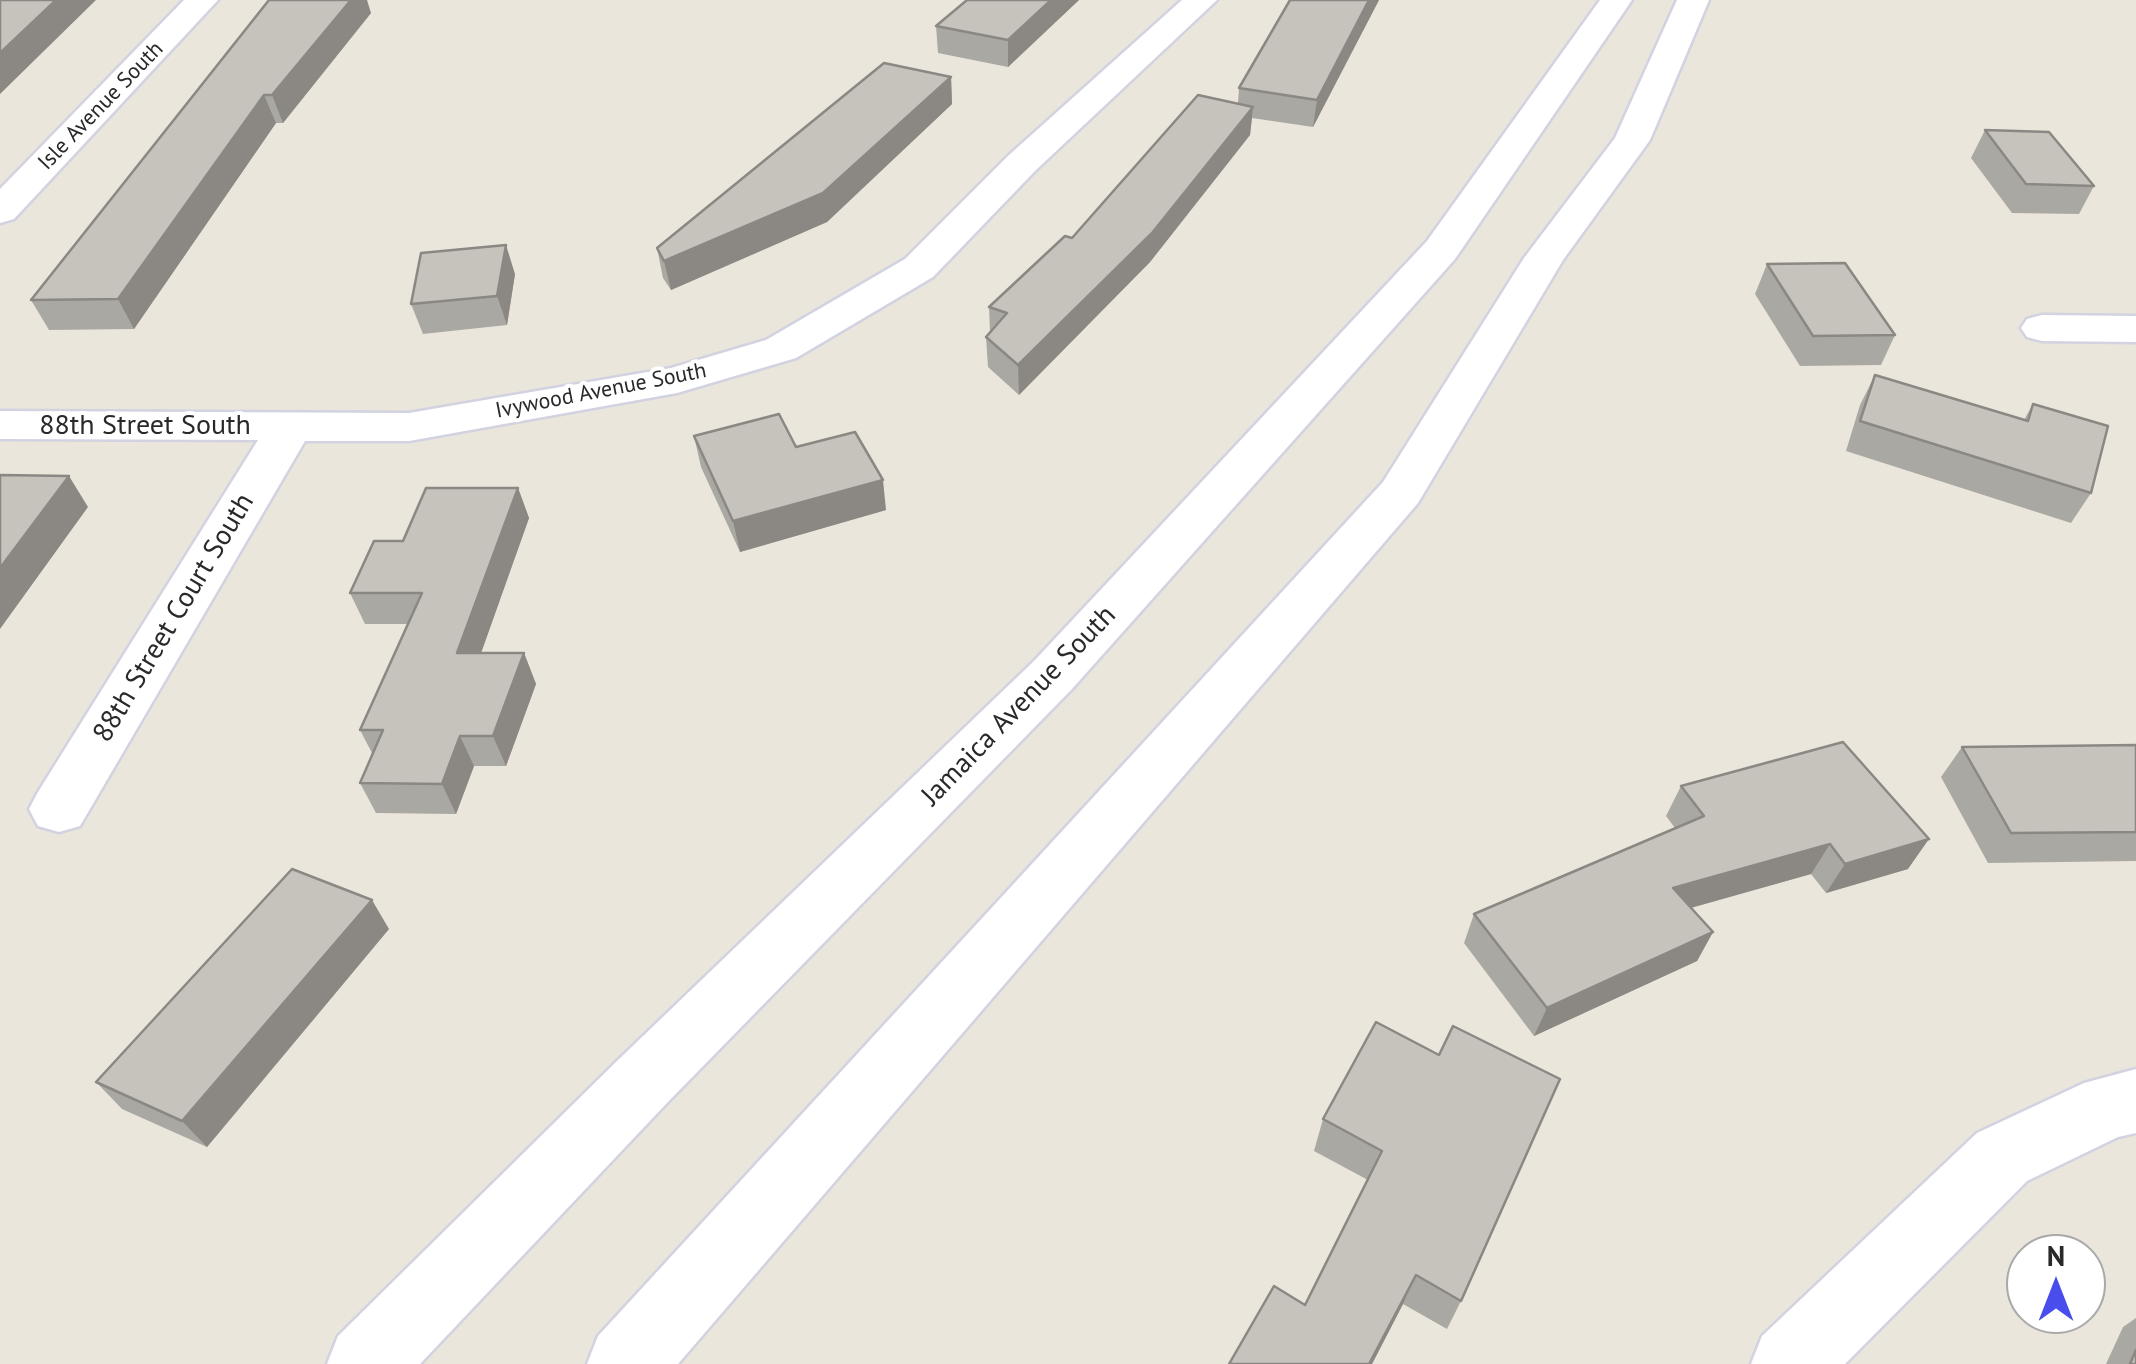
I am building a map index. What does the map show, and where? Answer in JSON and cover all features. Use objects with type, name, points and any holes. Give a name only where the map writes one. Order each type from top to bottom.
[{"type":"main road","name":"Isle Avenue South","points":[[0,212],[202,0]]},
{"type":"main road","name":"Ivywood Avenue South","points":[[290,427],[408,427],[660,383],[782,349],[919,268],[1022,163],[1201,0]]},
{"type":"main road","name":"Jamaica Avenue South","points":[[366,1364],[642,1082],[1054,675],[1441,250],[1616,0]]},
{"type":"main road","points":[[626,1364],[1401,492],[1544,258],[1632,140],[1693,0]]},
{"type":"main road","points":[[2042,328],[2136,329]]},
{"type":"main road","name":"88th Street South","points":[[0,425],[290,427]]},
{"type":"main road","name":"88th Street Court South","points":[[59,808],[290,427]]},
{"type":"main road","points":[[1790,1364],[2002,1156],[2110,1106],[2136,1101]]},
{"type":"building","points":[[0,0],[56,0],[0,53]]},
{"type":"building","points":[[269,0],[351,0],[272,95],[264,95],[118,299],[31,300]]},
{"type":"building","points":[[967,0],[1051,0],[1008,40],[936,26]]},
{"type":"building","points":[[1290,0],[1369,0],[1317,100],[1239,88]]},
{"type":"building","points":[[884,63],[951,77],[823,193],[664,261],[657,248]]},
{"type":"building","points":[[1198,95],[1253,107],[1152,233],[1018,365],[986,337],[1007,313],[989,307],[1065,236],[1072,238]]},
{"type":"building","points":[[1985,130],[2049,132],[2094,186],[2026,184]]},
{"type":"building","points":[[506,245],[497,296],[411,304],[421,253]]},
{"type":"building","points":[[1845,263],[1895,335],[1813,336],[1767,264]]},
{"type":"building","points":[[1875,375],[2028,421],[2033,404],[2108,426],[2091,493],[1860,421]]},
{"type":"building","points":[[779,414],[796,447],[855,432],[883,480],[733,521],[694,436]]},
{"type":"building","points":[[0,475],[69,476],[0,568]]},
{"type":"building","points":[[426,488],[518,488],[457,653],[524,653],[493,736],[460,736],[442,784],[360,783],[383,730],[360,730],[422,593],[350,593],[374,541],[403,541]]},
{"type":"building","points":[[1843,742],[1929,839],[1845,864],[1830,844],[1673,888],[1713,932],[1547,1008],[1474,914],[1704,816],[1681,786]]},
{"type":"building","points":[[2136,745],[2136,832],[2011,833],[1962,747]]},
{"type":"building","points":[[292,869],[372,900],[182,1121],[96,1082]]},
{"type":"building","points":[[1376,1022],[1439,1055],[1453,1026],[1560,1079],[1461,1301],[1416,1275],[1369,1364],[1229,1364],[1274,1286],[1305,1305],[1382,1151],[1323,1119]]}]
